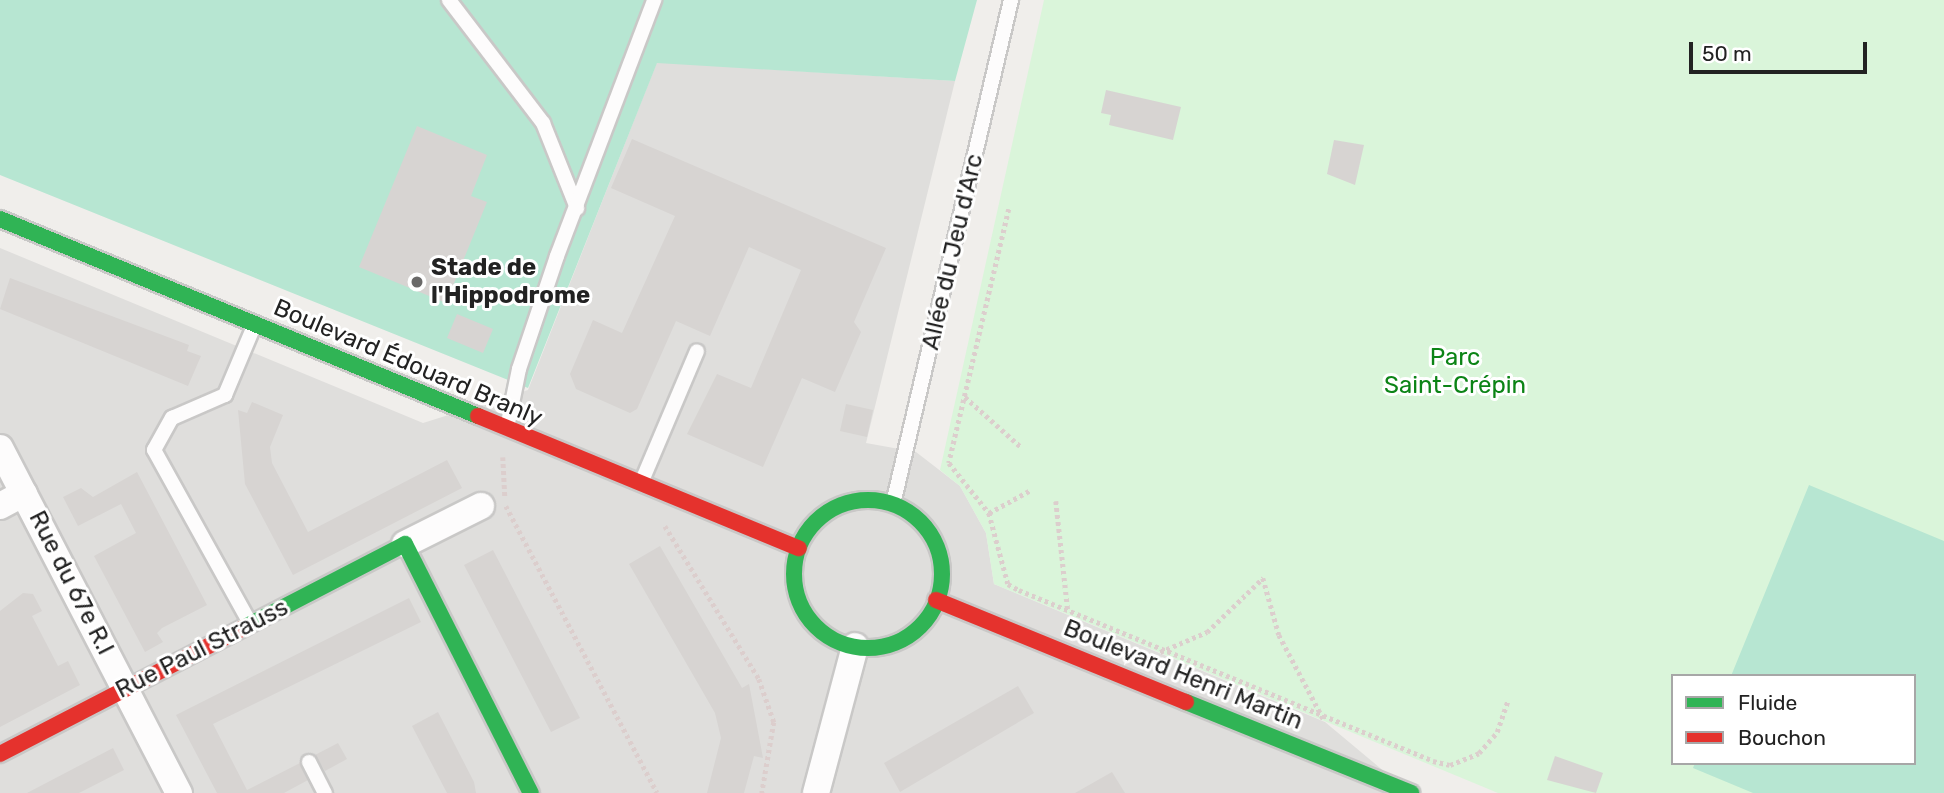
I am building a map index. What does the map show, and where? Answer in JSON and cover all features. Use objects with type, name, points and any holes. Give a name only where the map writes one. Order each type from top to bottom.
[{"type":"street","name":"Boulevard Édouard Branly","points":[[0,219],[799,548]]},
{"type":"street","name":"Rue du 67e R.I","points":[[0,448],[179,793]]},
{"type":"street","points":[[0,506],[24,493]]},
{"type":"street","points":[[846,503],[893,504],[931,535],[941,559],[936,600],[919,627],[899,641],[855,646],[827,636],[810,619],[794,575],[799,548],[825,514],[846,503]]},
{"type":"street","name":"Rue Paul Strauss","points":[[0,754],[481,506]]},
{"type":"street","points":[[405,544],[531,793]]},
{"type":"street","name":"Boulevard Henri Martin","points":[[936,600],[1411,793]]},
{"type":"street","points":[[816,793],[855,646]]},
{"type":"lane","points":[[449,0],[543,123],[578,208]]},
{"type":"lane","points":[[507,429],[519,369],[654,0]]},
{"type":"lane","name":"Allée du Jeu d'Arc","points":[[893,504],[1011,0]]},
{"type":"lane","points":[[250,624],[154,450],[172,418],[225,395],[255,324]]},
{"type":"lane","points":[[641,484],[698,351]]},
{"type":"lane","points":[[309,762],[325,793]]},
{"type":"path","points":[[1009,209],[949,463],[989,513],[1009,584],[1159,653],[1325,722],[1450,765],[1466,762],[1491,741],[1508,700]]},
{"type":"path","points":[[965,396],[1020,446]]},
{"type":"path","points":[[507,429],[501,470],[507,508],[657,793]]},
{"type":"path","points":[[989,513],[1029,491]]},
{"type":"path","points":[[676,499],[665,526],[759,679],[774,723],[762,793]]},
{"type":"path","points":[[1056,501],[1069,612]]},
{"type":"path","points":[[1159,653],[1207,632],[1264,578],[1279,635],[1325,722]]},
{"type":"shaded area","points":[[657,62],[955,81],[866,443],[916,452],[960,486],[986,533],[994,584],[1325,722],[1410,793],[0,793],[0,248],[423,423],[528,390]]},
{"type":"green space","name":"Stade de l'Hippodrome","points":[[0,0],[977,0],[955,81],[657,63],[528,388],[0,175]]},
{"type":"green space","name":"Parc Saint-Crépin","points":[[1044,0],[1944,0],[1944,793],[1498,793],[994,584],[986,533],[960,486],[940,470]]},
{"type":"green space","points":[[1809,485],[1944,541],[1944,793],[1753,793],[1693,768],[1694,765],[1916,765],[1916,674],[1732,674]]},
{"type":"building","points":[[1106,90],[1181,107],[1173,140],[1109,125],[1111,115],[1101,113]]},
{"type":"building","points":[[417,126],[487,155],[471,196],[487,202],[446,303],[359,267]]},
{"type":"building","points":[[632,139],[886,248],[854,322],[861,332],[835,392],[802,378],[763,467],[687,434],[717,374],[751,388],[801,270],[749,247],[710,336],[676,321],[637,409],[630,413],[576,389],[570,374],[593,320],[622,333],[675,216],[611,188]]},
{"type":"building","points":[[1334,140],[1364,145],[1355,185],[1327,174]]},
{"type":"building","points":[[10,278],[189,345],[187,351],[201,356],[188,386],[0,309]]},
{"type":"building","points":[[457,314],[493,329],[483,353],[447,338]]},
{"type":"building","points":[[252,402],[283,415],[270,447],[272,463],[308,532],[447,460],[462,488],[293,575],[245,484],[238,410],[247,413]]},
{"type":"building","points":[[846,404],[873,410],[867,437],[840,431]]},
{"type":"building","points":[[137,472],[207,605],[162,628],[157,633],[163,642],[145,652],[94,556],[136,533],[121,504],[78,526],[63,497],[81,488],[93,497]]},
{"type":"building","points":[[660,546],[742,688],[749,684],[763,758],[754,756],[744,793],[707,793],[721,738],[715,713],[629,564]]},
{"type":"building","points":[[493,550],[580,718],[551,732],[464,565]]},
{"type":"building","points":[[23,593],[33,594],[42,611],[32,616],[58,666],[68,661],[80,685],[0,727],[0,611]]},
{"type":"building","points":[[409,598],[421,622],[213,724],[247,790],[300,763],[308,780],[284,793],[217,793],[176,715]]},
{"type":"building","points":[[1018,686],[1034,713],[900,792],[884,763]]},
{"type":"building","points":[[438,712],[474,782],[476,793],[447,793],[412,726]]},
{"type":"building","points":[[338,743],[347,759],[325,771],[315,755]]},
{"type":"building","points":[[113,748],[124,770],[79,793],[27,793]]},
{"type":"building","points":[[1555,756],[1603,773],[1596,793],[1547,780]]},
{"type":"building","points":[[1112,772],[1125,793],[1075,793]]},
{"type":"traffic: fast","points":[[0,219],[478,416]]},
{"type":"traffic: fast","points":[[868,500],[896,506],[920,522],[936,546],[942,574],[936,602],[920,626],[896,642],[868,648],[840,642],[816,626],[800,602],[794,574],[800,546],[816,522],[840,506],[868,500]]},
{"type":"traffic: fast","points":[[245,627],[405,544],[531,793]]},
{"type":"traffic: fast","points":[[1186,702],[1411,793]]},
{"type":"traffic: jam","points":[[478,416],[799,548]]},
{"type":"traffic: jam","points":[[936,600],[1186,702]]},
{"type":"traffic: jam","points":[[0,754],[245,627]]},
{"type":"place","name":"Stade de l'Hippodrome","points":[[417,282]]}]
